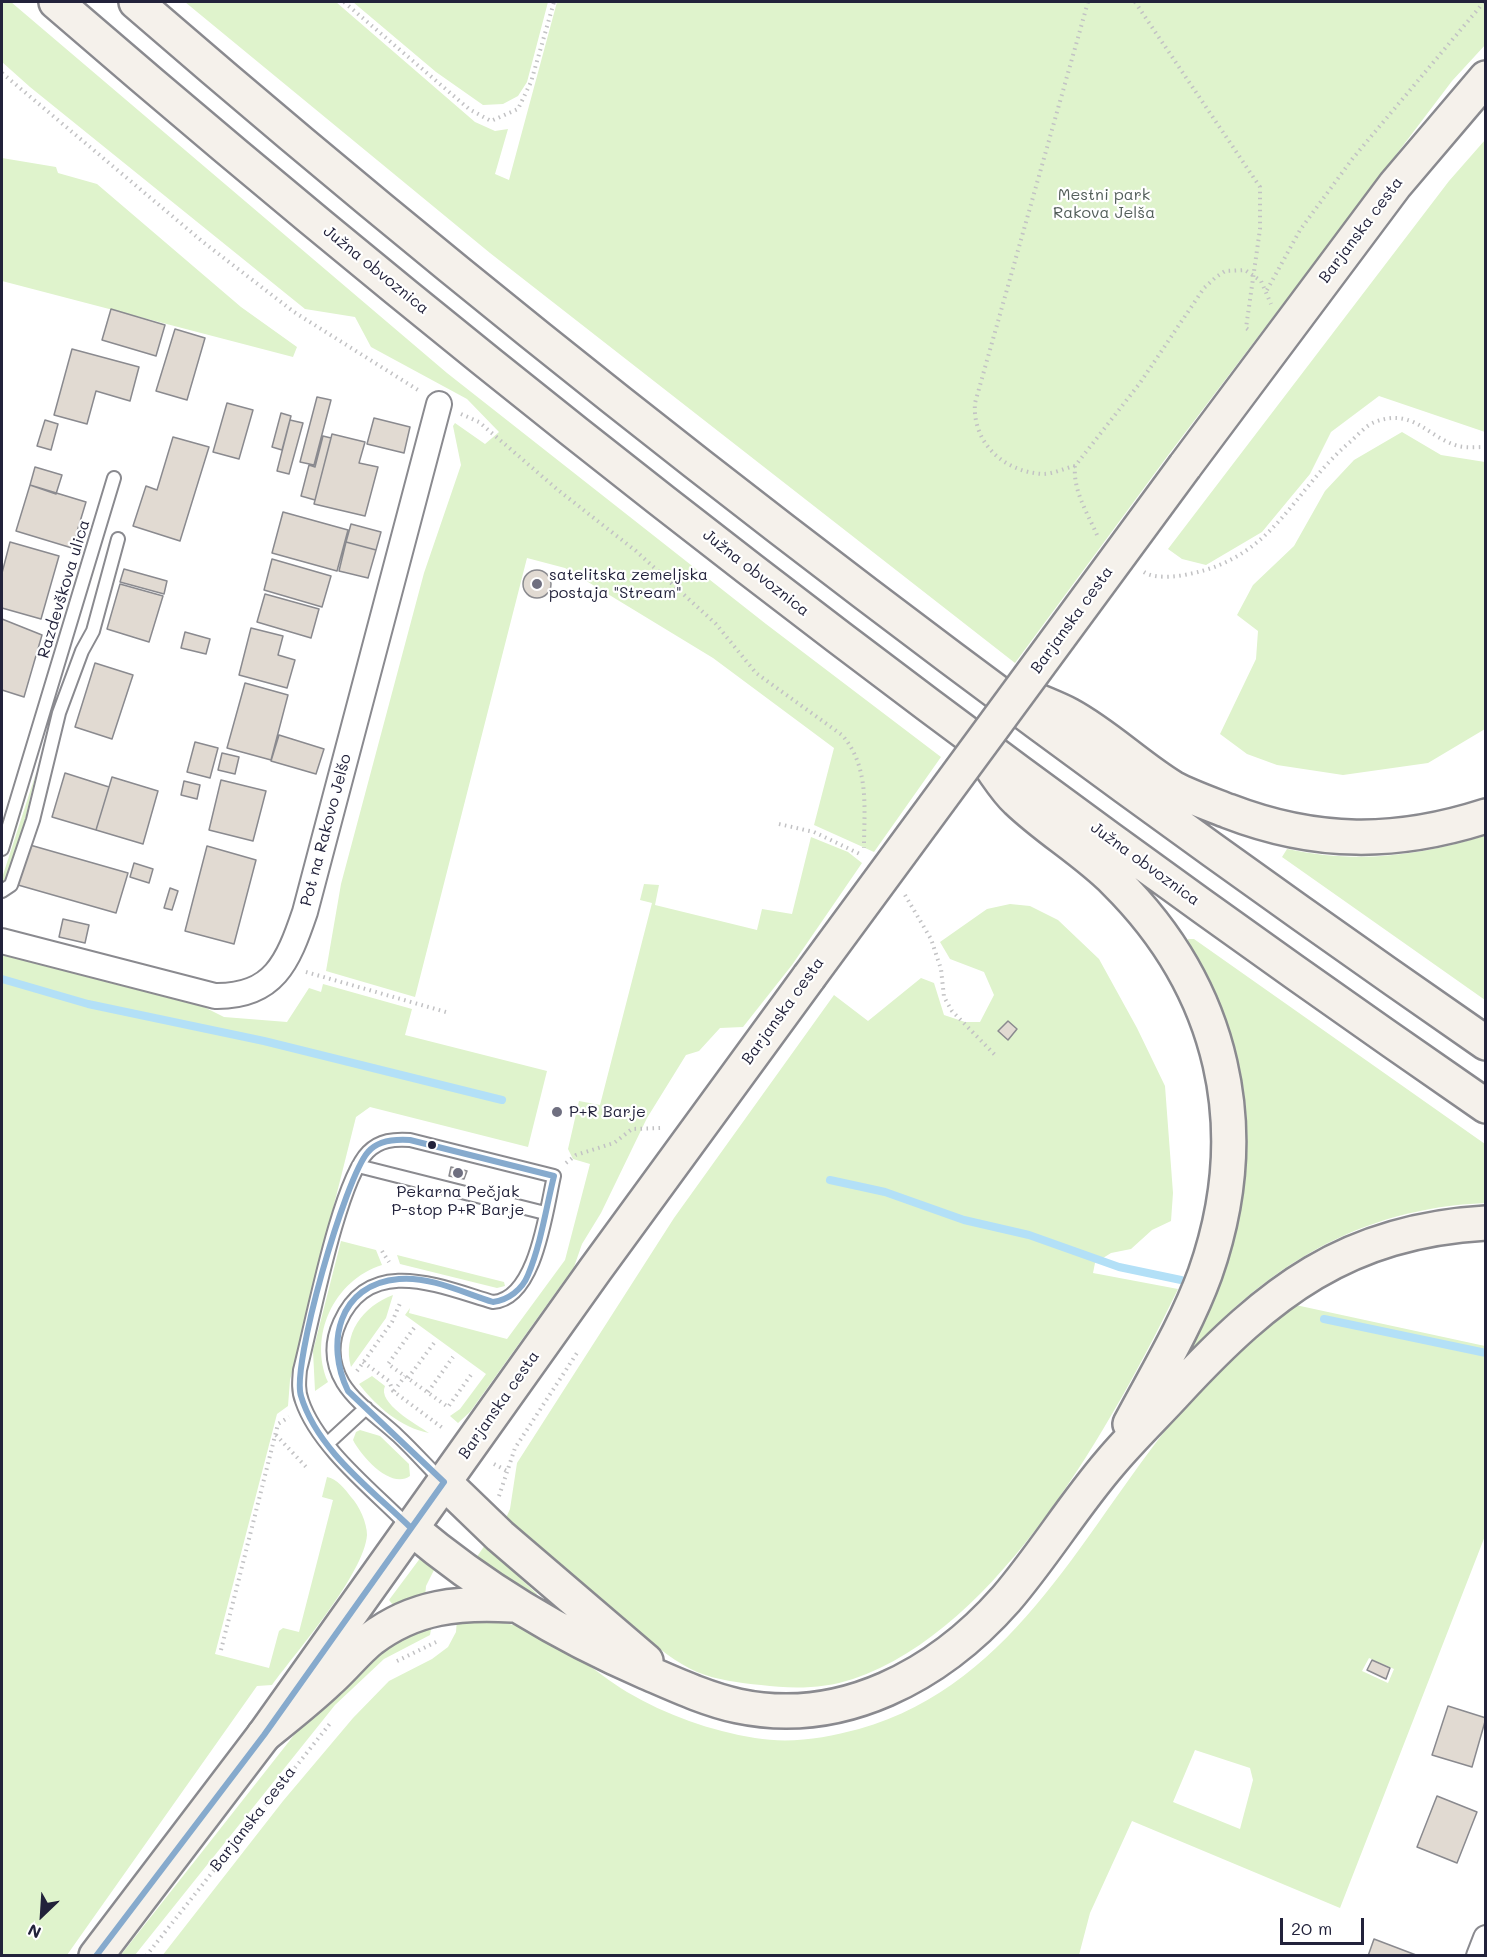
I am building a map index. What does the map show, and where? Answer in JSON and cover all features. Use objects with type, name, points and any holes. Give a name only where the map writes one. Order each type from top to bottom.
[{"type":"main road","name":"Južna obvoznica","points":[[56,2],[304,211],[723,548],[963,730],[1236,930],[1485,1106]]},
{"type":"main road","points":[[136,2],[528,328],[969,670],[1226,859],[1485,1043]]},
{"type":"main road","name":"Barjanska cesta","points":[[96,1956],[264,1735],[696,1130],[1185,466],[1395,185],[1485,78]]},
{"type":"main road","points":[[969,670],[1070,716],[1176,789],[1237,815],[1285,830],[1329,837],[1371,839],[1414,835],[1485,816]]},
{"type":"main road","points":[[963,730],[1016,799],[1114,880],[1150,920],[1174,952],[1192,985],[1205,1016],[1226,1090],[1230,1125],[1230,1155],[1226,1196],[1217,1236],[1204,1276],[1184,1323],[1109,1464]]},
{"type":"main road","points":[[411,1528],[452,1563],[514,1605],[577,1640],[672,1683],[740,1707],[787,1711],[840,1705],[900,1684],[939,1661],[989,1618],[1050,1545],[1109,1464],[1238,1328],[1276,1296],[1317,1269],[1355,1251],[1403,1234],[1485,1223]]},
{"type":"main road","points":[[444,1482],[500,1536],[672,1683]]},
{"type":"main road","points":[[264,1735],[329,1681],[370,1640],[388,1628],[412,1616],[440,1607],[468,1603],[514,1605]]},
{"type":"street","name":"Pot na Rakovo Jelšo","points":[[2,941],[215,996],[236,996],[255,990],[271,980],[283,965],[294,944],[304,912],[439,404]]},
{"type":"street","points":[[1479,1956],[1485,1938]]},
{"type":"lane","name":"Razdevškova ulica","points":[[2,849],[114,478]]},
{"type":"lane","name":"Razdevškova ulica","points":[[2,891],[11,885],[33,820],[59,713],[82,651],[93,631],[118,539]]},
{"type":"lane","points":[[45,709],[59,713]]},
{"type":"lane","points":[[411,1528],[328,1443],[309,1418],[301,1399],[300,1370],[342,1206],[358,1166],[377,1145],[395,1139],[410,1140],[554,1176],[528,1276],[520,1288],[503,1301],[493,1302],[405,1279],[381,1283],[359,1296],[342,1317],[334,1339],[337,1373],[343,1383],[444,1482]]},
{"type":"lane","points":[[358,1166],[545,1213]]},
{"type":"lane","points":[[328,1443],[366,1408]]},
{"type":"path","points":[[344,2],[469,109],[491,121],[518,109],[531,82],[554,2]]},
{"type":"path","points":[[1075,466],[1045,474],[1018,469],[991,452],[979,437],[974,420],[978,392],[1088,2]]},
{"type":"path","points":[[1135,2],[1260,187],[1262,208],[1246,328]]},
{"type":"path","points":[[1267,291],[1300,230],[1353,158],[1484,2]]},
{"type":"path","points":[[2,73],[194,234],[294,312],[439,404],[479,422],[558,490],[636,551],[696,604],[756,672],[842,735],[852,747],[864,783],[866,857],[814,832],[779,824]]},
{"type":"path","points":[[1099,541],[1080,498],[1074,479],[1075,466],[1140,383],[1204,288],[1225,271],[1245,270],[1254,275],[1267,291],[1268,301],[1288,327]]},
{"type":"path","points":[[1140,569],[1149,575],[1180,576],[1213,569],[1248,548],[1274,530],[1330,458],[1373,422],[1398,416],[1421,425],[1458,446],[1485,447]]},
{"type":"path","points":[[902,891],[910,900],[931,939],[941,969],[944,997],[952,1011],[996,1056]]},
{"type":"path","points":[[324,978],[446,1012]]},
{"type":"path","points":[[554,1176],[572,1156],[614,1143],[632,1129],[696,1130]]},
{"type":"path","points":[[382,1251],[391,1265]]},
{"type":"path","points":[[354,1376],[392,1322],[401,1302],[402,1293]]},
{"type":"path","points":[[414,1328],[388,1364],[448,1407],[473,1372]]},
{"type":"path","points":[[393,1391],[434,1343]]},
{"type":"path","points":[[428,1392],[453,1358]]},
{"type":"path","points":[[363,1362],[389,1381],[393,1391],[446,1430]]},
{"type":"path","points":[[221,1650],[278,1424],[289,1417]]},
{"type":"path","points":[[276,1434],[307,1468]]},
{"type":"path","points":[[391,1665],[432,1645],[442,1636]]},
{"type":"path","name":"Barjanska cesta","points":[[146,1956],[336,1717]]},
{"type":"green space","points":[[2,2],[11,2],[447,373],[766,624],[941,757],[874,852],[814,825],[834,748],[713,658],[565,568],[527,558],[415,997],[326,971],[341,884],[424,573],[461,465],[453,426],[455,423],[485,444],[499,432],[467,399],[371,347],[355,317],[305,309],[30,87],[2,62]]},
{"type":"green space","name":"Mestni park Rakova Jelša","points":[[185,2],[336,2],[475,122],[495,131],[508,129],[495,174],[509,180],[557,2],[1485,2],[1486,44],[1452,81],[1169,454],[1015,663],[490,253]]},
{"type":"green space","points":[[353,2],[548,2],[527,82],[518,96],[503,104],[483,105],[436,72]]},
{"type":"green space","points":[[1485,140],[1485,432],[1379,396],[1331,432],[1310,474],[1262,532],[1206,565],[1182,559],[1168,549],[1449,181]]},
{"type":"green space","points":[[2,158],[56,167],[58,173],[97,184],[241,307],[297,347],[293,357],[2,281]]},
{"type":"green space","points":[[1402,432],[1441,455],[1485,462],[1485,729],[1428,763],[1343,775],[1277,765],[1247,754],[1220,734],[1256,659],[1258,631],[1237,615],[1253,585],[1294,546],[1325,491],[1354,460]]},
{"type":"green space","points":[[36,773],[22,832],[5,883],[2,878]]},
{"type":"green space","points":[[1485,836],[1485,1000],[1282,857],[1287,849],[1339,856],[1387,856],[1435,849]]},
{"type":"green space","points":[[811,837],[848,852],[862,863],[792,965],[743,1027],[720,1028],[699,1051],[686,1055],[647,1118],[601,1213],[582,1244],[574,1267],[470,1412],[458,1423],[450,1416],[460,1409],[486,1374],[405,1315],[410,1308],[409,1313],[507,1339],[565,1260],[590,1164],[573,1159],[568,1149],[579,1101],[600,1105],[652,903],[640,900],[644,884],[659,885],[655,905],[757,930],[762,909],[792,914]]},
{"type":"green space","points":[[1010,904],[1030,906],[1058,920],[1099,959],[1137,1028],[1165,1086],[1173,1193],[1171,1221],[1152,1230],[1131,1249],[1111,1253],[1095,1263],[1093,1273],[1178,1289],[1121,1399],[1047,1515],[1004,1569],[957,1616],[907,1654],[842,1682],[819,1686],[784,1687],[728,1681],[697,1672],[674,1659],[622,1620],[506,1518],[510,1509],[517,1463],[674,1218],[834,995],[868,1021],[921,978],[934,983],[944,1015],[965,1022],[980,1022],[994,995],[984,972],[950,959],[940,942],[987,909]]},
{"type":"green space","points":[[1188,939],[1194,939],[1485,1144],[1486,1203],[1440,1207],[1397,1217],[1356,1230],[1318,1248],[1281,1271],[1247,1297],[1183,1360],[1209,1312],[1229,1260],[1242,1207],[1247,1153],[1245,1099],[1234,1046],[1215,995],[1187,947]]},
{"type":"green space","points":[[2,955],[204,1007],[224,1017],[287,1022],[309,988],[321,992],[323,984],[412,1009],[405,1035],[547,1071],[528,1147],[370,1107],[356,1117],[290,1380],[288,1406],[277,1414],[215,1654],[269,1668],[279,1631],[283,1628],[299,1632],[333,1500],[322,1497],[327,1477],[340,1485],[360,1509],[367,1530],[363,1551],[328,1612],[272,1685],[257,1686],[67,1955],[2,1955]]},
{"type":"green space","points":[[341,1241],[376,1250],[382,1265],[365,1272],[350,1283],[330,1312],[321,1346],[328,1382],[315,1391],[313,1351]]},
{"type":"green space","points":[[397,1255],[504,1282],[505,1286],[497,1288],[400,1264]]},
{"type":"green space","points":[[393,1295],[386,1318],[351,1367],[350,1343],[357,1323],[373,1306]]},
{"type":"green space","points":[[1291,1304],[1485,1346],[1485,1536],[1340,1908],[1132,1821],[1090,1913],[1079,1955],[162,1956],[283,1801],[353,1718],[389,1681],[432,1659],[448,1647],[456,1632],[457,1619],[482,1620],[525,1628],[565,1648],[614,1684],[657,1708],[689,1721],[738,1735],[768,1740],[821,1737],[859,1729],[915,1707],[964,1676],[1006,1638],[1081,1548],[1149,1452],[1185,1406],[1223,1365]],"holes":[[[1369,1658],[1394,1669],[1388,1683],[1362,1671]],[[1195,1750],[1250,1768],[1253,1780],[1240,1829],[1173,1802]]]},
{"type":"green space","points":[[372,1376],[385,1386],[384,1393],[392,1406],[429,1433],[399,1421],[373,1400],[359,1384]]},
{"type":"green space","points":[[360,1430],[380,1436],[409,1464],[410,1476],[394,1479],[377,1469],[353,1440],[356,1432]]},
{"type":"green space","points":[[485,1545],[537,1594],[535,1599],[474,1561]]},
{"type":"green space","points":[[421,1557],[435,1568],[426,1586],[425,1598],[393,1605],[389,1600]]},
{"type":"green space","points":[[432,1624],[430,1635],[384,1659],[335,1705],[135,1955],[120,1956],[309,1716],[377,1650]]},
{"type":"building","points":[[111,309],[165,325],[156,356],[102,340]]},
{"type":"building","points":[[175,329],[205,338],[187,400],[156,391]]},
{"type":"building","points":[[72,349],[139,367],[130,401],[96,391],[87,424],[54,415]]},
{"type":"building","points":[[317,397],[331,400],[314,465],[300,462]]},
{"type":"building","points":[[227,403],[253,410],[239,459],[213,452]]},
{"type":"building","points":[[281,413],[291,416],[282,450],[272,447]]},
{"type":"building","points":[[374,418],[410,427],[404,453],[367,444]]},
{"type":"building","points":[[45,420],[58,424],[51,450],[37,446]]},
{"type":"building","points":[[290,420],[303,423],[289,474],[277,471]]},
{"type":"building","points":[[332,434],[365,442],[359,463],[378,467],[365,516],[314,504]]},
{"type":"building","points":[[323,436],[331,438],[315,500],[301,496],[309,465],[315,467]]},
{"type":"building","points":[[173,437],[209,447],[180,541],[133,526],[146,486],[157,490]]},
{"type":"building","points":[[35,467],[62,475],[56,494],[30,485]]},
{"type":"building","points":[[30,485],[86,502],[72,548],[16,531]]},
{"type":"building","points":[[283,512],[348,530],[337,571],[272,553]]},
{"type":"building","points":[[351,524],[381,532],[376,550],[346,542]]},
{"type":"building","points":[[10,542],[59,556],[41,619],[2,608],[2,573]]},
{"type":"building","points":[[346,542],[376,550],[368,578],[339,571]]},
{"type":"building","points":[[272,559],[331,576],[322,607],[264,590]]},
{"type":"building","points":[[124,569],[167,581],[164,594],[120,582]]},
{"type":"building","name":"satelitska zemeljska postaja \"Stream\"","points":[[537,570],[547,574],[551,584],[547,594],[537,598],[527,594],[523,584],[527,574]]},
{"type":"building","points":[[120,584],[163,596],[149,642],[107,629]]},
{"type":"building","points":[[265,594],[319,609],[311,638],[257,622]]},
{"type":"building","points":[[2,619],[42,635],[24,697],[2,690]]},
{"type":"building","points":[[251,628],[283,636],[278,655],[295,660],[287,688],[239,675]]},
{"type":"building","points":[[185,632],[210,639],[206,654],[181,648]]},
{"type":"building","points":[[95,663],[133,675],[112,739],[75,727]]},
{"type":"building","points":[[245,683],[288,695],[271,760],[227,748]]},
{"type":"building","points":[[279,735],[324,749],[316,774],[271,761]]},
{"type":"building","points":[[195,742],[218,748],[210,778],[187,772]]},
{"type":"building","points":[[222,753],[239,757],[235,774],[218,770]]},
{"type":"building","points":[[65,773],[109,787],[96,830],[52,817]]},
{"type":"building","points":[[112,777],[158,791],[143,844],[96,830]]},
{"type":"building","points":[[221,780],[266,791],[253,841],[209,830]]},
{"type":"building","points":[[184,781],[200,785],[197,799],[181,795]]},
{"type":"building","points":[[30,845],[128,873],[116,913],[18,885]]},
{"type":"building","points":[[207,846],[256,860],[234,944],[185,931]]},
{"type":"building","points":[[134,863],[153,869],[149,883],[130,877]]},
{"type":"building","points":[[170,888],[178,891],[172,910],[164,908]]},
{"type":"building","points":[[63,919],[89,925],[85,943],[59,937]]},
{"type":"building","points":[[1008,1021],[1017,1029],[1008,1040],[998,1031]]},
{"type":"building","name":"Pekarna Pečjak P-stop P+R Barje","points":[[451,1167],[467,1171],[464,1179],[449,1176]]},
{"type":"building","points":[[1372,1660],[1390,1668],[1386,1679],[1367,1670]]},
{"type":"building","points":[[1448,1706],[1486,1718],[1472,1767],[1432,1755]]},
{"type":"building","points":[[1437,1796],[1477,1812],[1457,1863],[1417,1847]]},
{"type":"building","points":[[1374,1939],[1416,1955],[1416,1956],[1368,1956]]},
{"type":"waterway","points":[[2,979],[88,1004],[264,1041],[502,1100]]},
{"type":"waterway","points":[[830,1180],[885,1192],[964,1220],[1029,1235],[1119,1267],[1181,1280]]},
{"type":"waterway","points":[[1324,1319],[1486,1353]]},
{"type":"transit line","points":[[96,1956],[264,1735],[444,1482],[348,1391],[341,1373],[338,1336],[342,1319],[350,1304],[362,1292],[378,1283],[399,1279],[423,1280],[493,1302],[499,1301],[518,1290],[533,1263],[554,1176],[410,1140],[399,1140],[387,1141],[368,1152],[346,1197],[322,1272],[304,1349],[300,1378],[301,1396],[319,1434],[347,1468],[411,1528]]},
{"type":"place","name":"satelitska zemeljska postaja \"Stream\"","points":[[537,584]]},
{"type":"place","name":"P+R Barje","points":[[557,1112]]},
{"type":"place","name":"Pekarna Pečjak P-stop P+R Barje","points":[[458,1173]]}]
